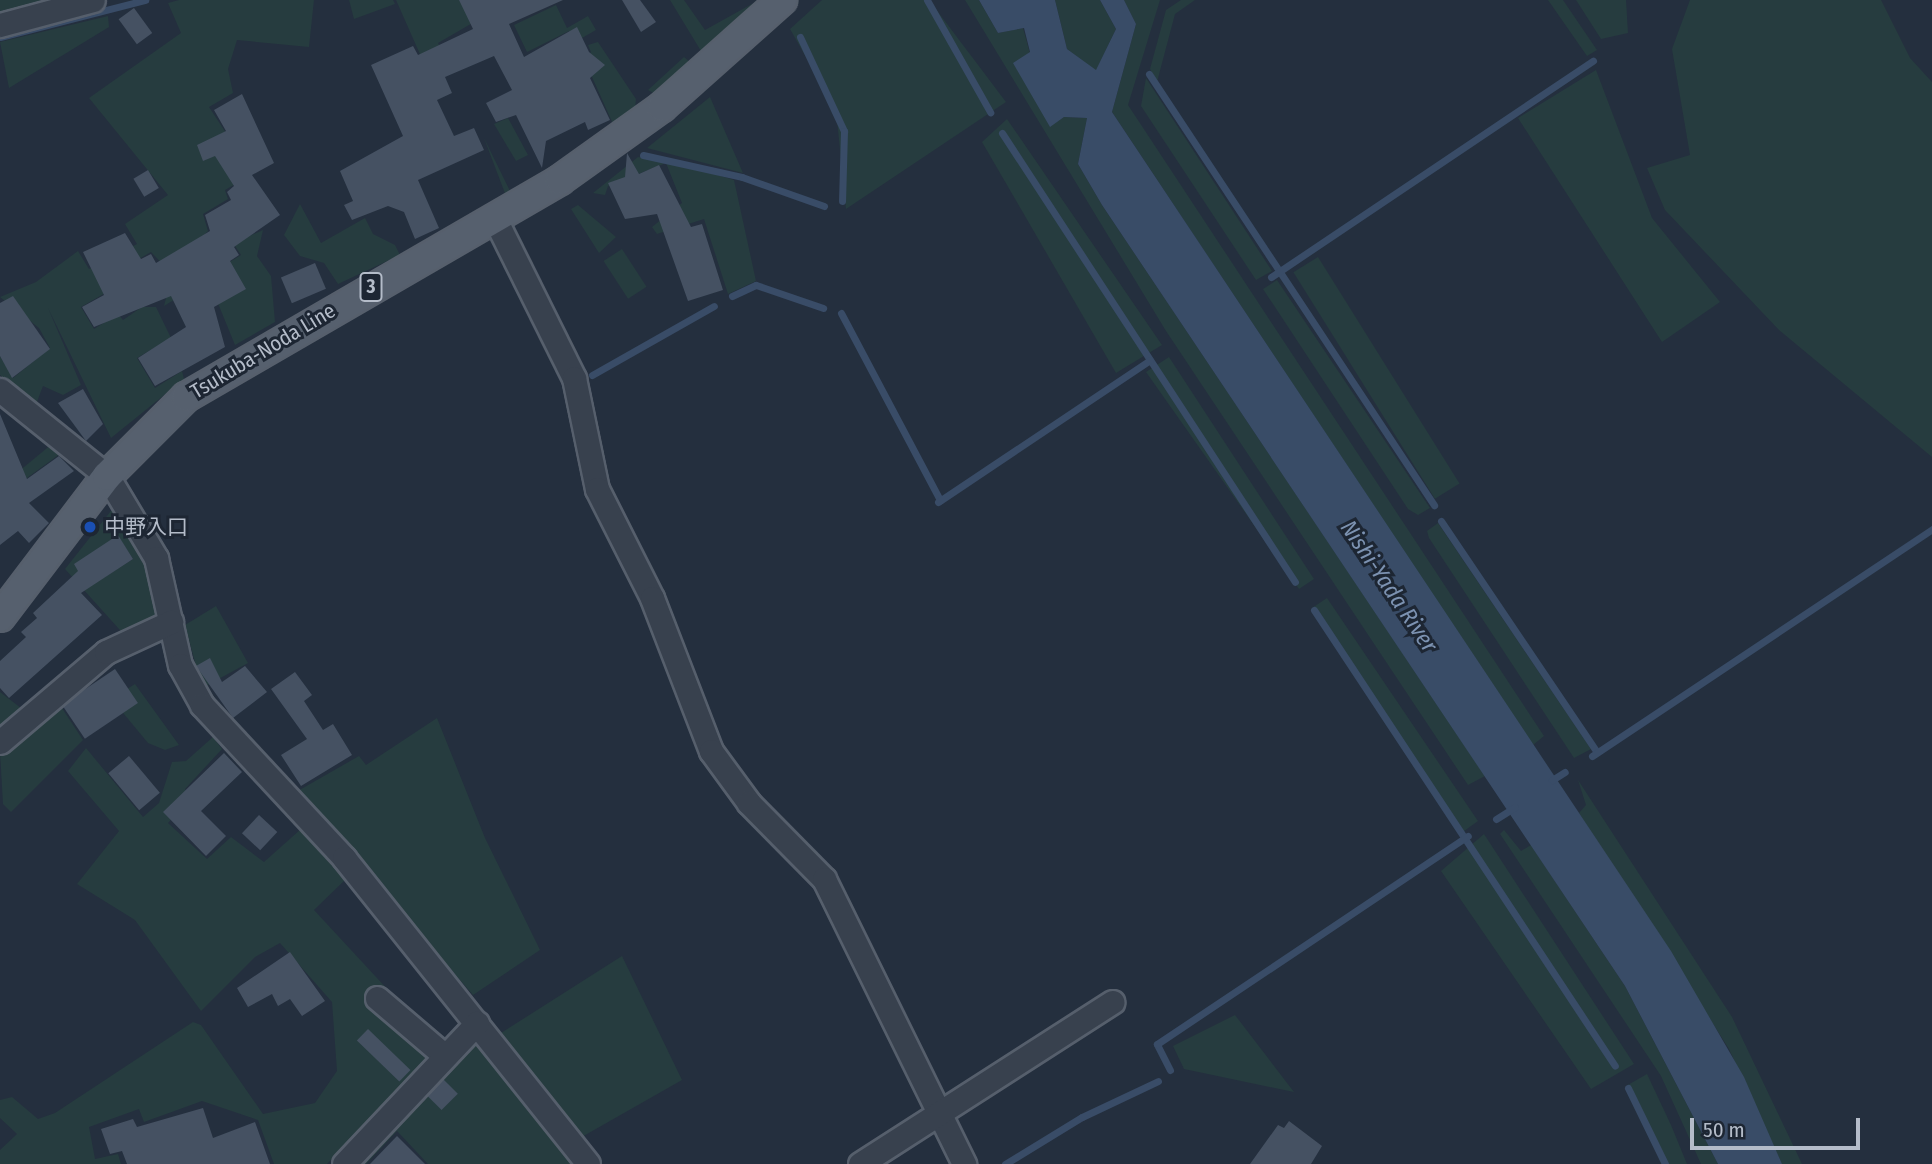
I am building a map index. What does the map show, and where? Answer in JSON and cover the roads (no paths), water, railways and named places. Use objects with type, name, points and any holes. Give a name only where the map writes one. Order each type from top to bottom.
[{"type":"main road","name":"Tsukuba-Noda Line","points":[[0,617],[107,476],[187,397],[215,378],[495,219],[662,107],[782,0]]},
{"type":"street","points":[[0,25],[93,0]]},
{"type":"street","points":[[495,219],[574,378],[597,489],[652,598],[711,751],[750,803],[824,879],[937,1119],[964,1164]]},
{"type":"street","points":[[0,390],[107,476],[156,558],[180,665],[217,725],[344,858],[588,1164]]},
{"type":"street","points":[[0,742],[106,652],[171,622]]},
{"type":"street","points":[[377,998],[445,1056]]},
{"type":"street","points":[[860,1164],[937,1119],[1112,1002]]},
{"type":"street","points":[[344,1164],[477,1023]]},
{"type":"water","name":"Nishi-Yada River","points":[[979,0],[1055,0],[1067,49],[1096,70],[1116,29],[1100,0],[1124,0],[1136,24],[1112,112],[1671,951],[1744,1077],[1782,1164],[1718,1164],[1625,986],[1102,205],[1078,164],[1087,118],[1064,117],[1050,127],[1013,63],[1030,52],[1024,28],[998,33]]},
{"type":"waterway","points":[[0,37],[145,0]]},
{"type":"waterway","points":[[927,0],[990,112]]},
{"type":"waterway","points":[[800,37],[844,131],[842,201]]},
{"type":"waterway","points":[[1271,277],[1593,61]]},
{"type":"waterway","points":[[1149,74],[1434,505]]},
{"type":"waterway","points":[[1002,133],[1295,582]]},
{"type":"waterway","points":[[643,155],[742,177],[824,206]]},
{"type":"waterway","points":[[732,296],[756,285],[823,308]]},
{"type":"waterway","points":[[592,375],[714,306]]},
{"type":"waterway","points":[[841,313],[940,500]]},
{"type":"waterway","points":[[938,502],[1150,360]]},
{"type":"waterway","points":[[1441,521],[1597,752]]},
{"type":"waterway","points":[[1592,756],[1932,529]]},
{"type":"waterway","points":[[1314,610],[1615,1066]]},
{"type":"waterway","points":[[1552,780],[1565,772]]},
{"type":"waterway","points":[[1496,819],[1515,807]]},
{"type":"waterway","points":[[1170,1070],[1157,1044],[1468,836]]},
{"type":"waterway","points":[[1005,1164],[1082,1117],[1158,1081]]},
{"type":"waterway","points":[[1628,1088],[1665,1164]]},
{"type":"place","name":"中野入口","points":[[90,527]]}]
